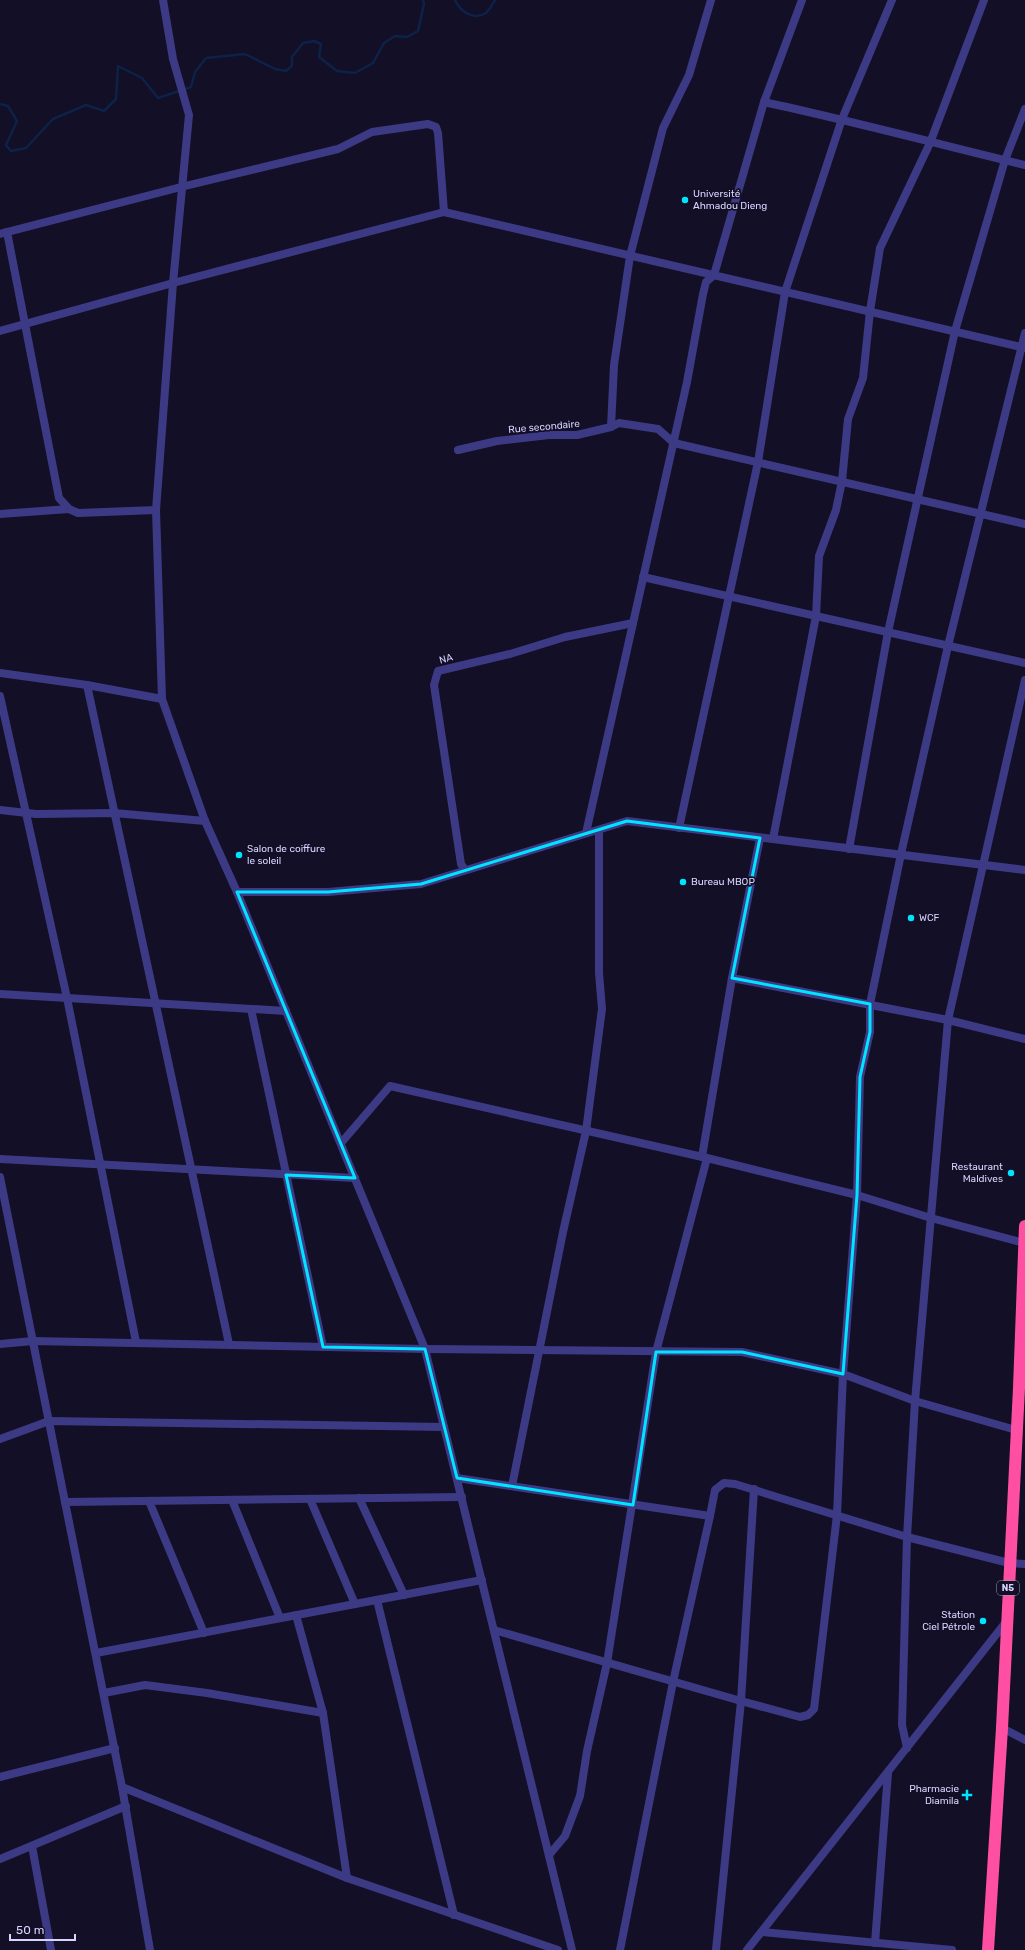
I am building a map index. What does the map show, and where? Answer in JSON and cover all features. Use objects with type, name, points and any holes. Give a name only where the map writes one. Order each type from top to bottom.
[{"type":"highway","name":"N5","points":[[988,1950],[1002,1728],[1016,1430],[1022,1388],[1025,1226]]},
{"type":"street","points":[[163,0],[173,59],[178,72],[189,116],[172,283],[156,510],[162,700],[205,821],[237,892],[426,1349],[572,1950]]},
{"type":"street","points":[[611,427],[614,365],[630,256],[663,128],[690,75],[711,0]]},
{"type":"street","points":[[586,834],[674,443],[706,282],[714,275],[764,102],[802,0]]},
{"type":"street","points":[[679,828],[758,462],[785,292],[842,119],[892,0]]},
{"type":"street","points":[[773,839],[816,616],[819,556],[836,510],[842,481],[848,419],[863,378],[870,311],[880,248],[930,143],[984,0]]},
{"type":"street","points":[[764,102],[842,119],[930,143],[1025,165]]},
{"type":"street","points":[[849,849],[888,632],[955,331],[1005,160],[1025,109]]},
{"type":"street","points":[[156,510],[78,513],[69,509],[59,498],[26,325],[3,233],[181,187],[338,149],[372,132],[428,124],[436,127],[438,133],[444,212]]},
{"type":"street","points":[[0,331],[26,325],[172,283],[444,212],[1023,347]]},
{"type":"street","points":[[494,1630],[800,1717],[808,1715],[814,1709],[837,1515],[843,1374],[857,1195],[860,1077],[870,1032],[870,1004],[901,854],[948,646],[980,513],[1023,347],[1025,333]]},
{"type":"street","name":"Rue secondaire","points":[[458,450],[498,441],[549,435],[577,435],[611,427],[619,423],[658,429],[674,443]]},
{"type":"street","points":[[674,443],[1025,524]]},
{"type":"street","points":[[0,514],[69,509]]},
{"type":"street","points":[[644,577],[1025,663]]},
{"type":"street","name":"NA","points":[[465,870],[461,864],[434,685],[438,671],[510,654],[565,638],[633,623]]},
{"type":"street","points":[[0,673],[87,685],[162,700]]},
{"type":"street","points":[[907,1748],[902,1725],[907,1537],[915,1401],[948,1020],[982,864],[1025,680]]},
{"type":"street","points":[[87,685],[229,1344]]},
{"type":"street","points":[[0,696],[67,998],[136,1342]]},
{"type":"street","points":[[0,810],[26,813],[114,813],[205,821]]},
{"type":"street","points":[[237,892],[328,892],[421,884],[627,821],[1025,870]]},
{"type":"street","points":[[512,1486],[541,1351],[563,1232],[586,1131],[602,1009],[599,973],[599,830]]},
{"type":"street","points":[[549,1855],[565,1836],[580,1796],[587,1751],[607,1663],[656,1352],[704,1157],[732,978],[760,838]]},
{"type":"street","points":[[732,978],[948,1020],[1025,1039]]},
{"type":"street","points":[[0,994],[286,1011]]},
{"type":"street","points":[[251,1009],[323,1346]]},
{"type":"street","points":[[341,1143],[390,1086],[704,1157],[857,1195],[931,1218],[1024,1243]]},
{"type":"street","points":[[0,1160],[355,1178]]},
{"type":"street","points":[[0,1177],[115,1748],[150,1950]]},
{"type":"street","points":[[0,1344],[33,1340],[541,1351],[742,1352],[843,1374],[915,1401],[1016,1430]]},
{"type":"street","points":[[0,1439],[49,1421],[444,1427]]},
{"type":"street","points":[[457,1478],[710,1516]]},
{"type":"street","points":[[620,1950],[673,1682],[715,1490],[724,1483],[754,1489],[907,1537],[1010,1563],[1025,1564]]},
{"type":"street","points":[[716,1950],[741,1701],[754,1489]]},
{"type":"street","points":[[65,1502],[462,1497]]},
{"type":"street","points":[[359,1498],[404,1595]]},
{"type":"street","points":[[310,1499],[355,1604]]},
{"type":"street","points":[[232,1500],[280,1618]]},
{"type":"street","points":[[149,1501],[204,1633]]},
{"type":"street","points":[[96,1653],[482,1580]]},
{"type":"street","points":[[377,1600],[454,1914]]},
{"type":"street","points":[[296,1615],[323,1713],[347,1878]]},
{"type":"street","points":[[748,1950],[1006,1622]]},
{"type":"street","points":[[104,1693],[145,1685],[207,1693],[323,1713]]},
{"type":"street","points":[[1002,1728],[1025,1740]]},
{"type":"street","points":[[0,1777],[115,1748]]},
{"type":"street","points":[[875,1943],[888,1772]]},
{"type":"street","points":[[122,1787],[347,1878],[558,1950]]},
{"type":"street","points":[[0,1859],[126,1806]]},
{"type":"street","points":[[32,1846],[51,1950]]},
{"type":"street","points":[[762,1932],[952,1950]]},
{"type":"highlighted area","points":[[627,821],[760,838],[732,978],[870,1004],[870,1032],[860,1077],[857,1195],[843,1374],[742,1352],[656,1352],[633,1505],[457,1478],[425,1349],[323,1347],[286,1175],[355,1178],[237,892],[328,892],[421,884]]},
{"type":"waterway","points":[[0,104],[8,106],[17,121],[6,145],[11,151],[26,148],[53,119],[86,105],[104,111],[116,99],[118,66],[142,78],[158,98],[191,87],[195,72],[206,58],[245,54],[275,69],[286,71],[292,66],[292,57],[303,43],[314,41],[321,44],[319,57],[337,71],[355,73],[373,63],[384,43],[395,36],[407,37],[418,31],[424,4],[423,0]]},
{"type":"waterway","points":[[455,0],[460,8],[468,14],[476,16],[486,13],[495,0]]},
{"type":"place","name":"Université Ahmadou Dieng","points":[[685,200]]},
{"type":"place","name":"Salon de coiffure le soleil","points":[[239,855]]},
{"type":"place","name":"Bureau MBOP","points":[[683,882]]},
{"type":"place","name":"WCF","points":[[911,918]]},
{"type":"place","name":"Restaurant Maldives","points":[[1011,1173]]},
{"type":"place","name":"Station Ciel Pétrole","points":[[983,1621]]},
{"type":"place","name":"Pharmacie Diamila","points":[[967,1795]]}]
